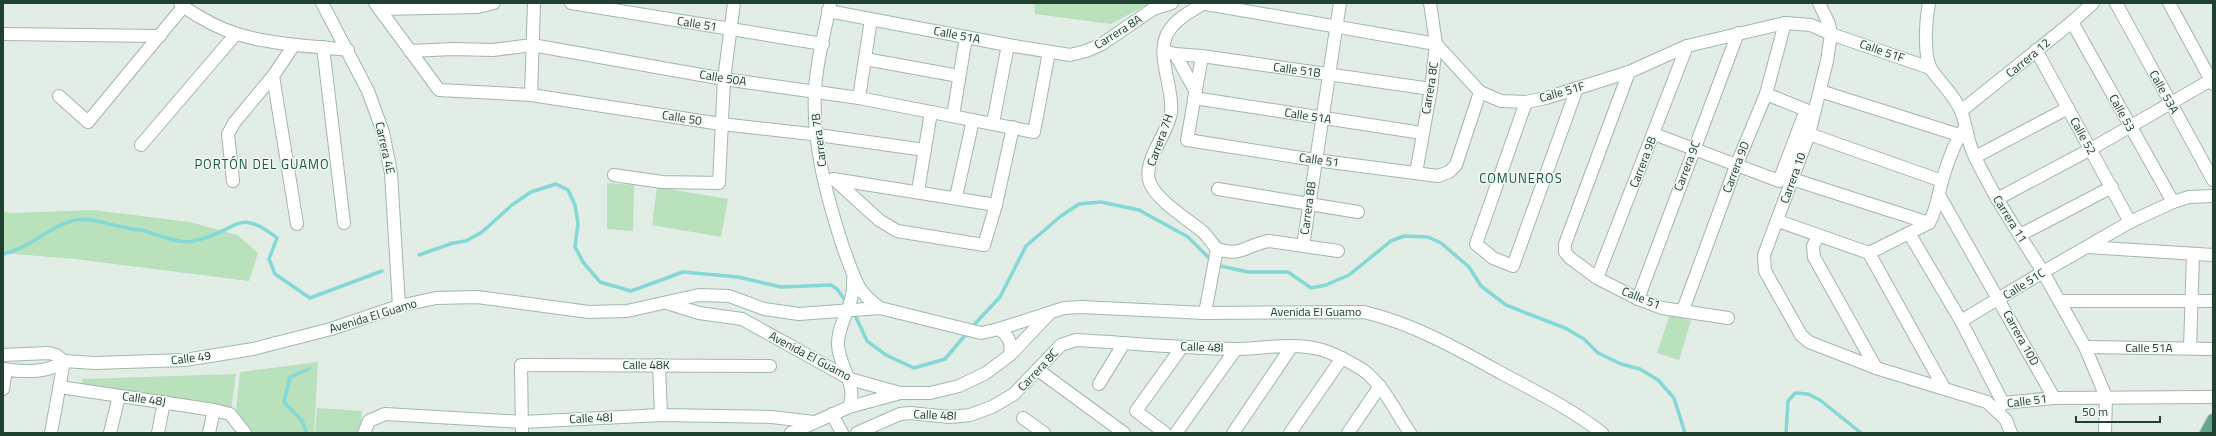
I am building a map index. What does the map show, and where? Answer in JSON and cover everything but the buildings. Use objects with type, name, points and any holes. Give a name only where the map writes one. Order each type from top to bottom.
[{"type":"street","name":"Carrera 4E","points":[[322,3],[348,50],[368,92],[385,139],[392,174],[399,306]]},
{"type":"street","points":[[377,6],[478,7],[494,3]]},
{"type":"street","points":[[531,95],[534,3]]},
{"type":"street","name":"Calle 51","points":[[574,3],[620,7],[730,29],[823,44]]},
{"type":"street","points":[[614,175],[662,182],[719,183],[724,79],[734,3]]},
{"type":"street","name":"Carrera 8A","points":[[1086,51],[1102,44],[1153,9],[1172,3]]},
{"type":"street","points":[[1200,3],[1337,25],[1436,44]]},
{"type":"street","points":[[1195,94],[1170,52],[1167,35],[1173,24],[1182,16],[1204,3]]},
{"type":"street","name":"Carrera 8B","points":[[1302,246],[1340,3]]},
{"type":"street","name":"Carrera 8C","points":[[1416,173],[1431,89],[1436,44],[1430,3]]},
{"type":"street","name":"Carrera 10","points":[[1809,342],[1801,335],[1765,271],[1764,255],[1778,221],[1809,134],[1820,91],[1831,34],[1829,24],[1819,3]]},
{"type":"street","points":[[1929,3],[1925,23],[1930,68]]},
{"type":"street","name":"Carrera 12","points":[[1961,111],[1999,82],[2093,3]]},
{"type":"street","name":"Calle 53A","points":[[2116,3],[2213,180]]},
{"type":"street","points":[[59,96],[88,122],[160,36],[182,5],[206,22],[235,35],[265,42],[348,50]]},
{"type":"street","points":[[1997,199],[2091,149],[2170,103],[2212,82],[2174,5]]},
{"type":"street","points":[[377,6],[410,51]]},
{"type":"street","name":"Calle 51A","points":[[829,7],[871,19],[1008,46],[1070,55],[1086,51]]},
{"type":"street","name":"Carrera 7B","points":[[829,7],[815,91],[817,135],[853,274],[859,288],[874,309]]},
{"type":"street","points":[[859,98],[871,19]]},
{"type":"street","name":"Calle 53","points":[[2072,22],[2173,202]]},
{"type":"street","name":"Calle 51F","points":[[1436,44],[1480,92],[1501,101],[1526,102],[1577,88],[1629,72],[1687,46],[1785,23],[1811,24],[1831,34],[1930,68]]},
{"type":"street","name":"Carrera 9D","points":[[1684,310],[1736,166],[1766,94],[1785,23]]},
{"type":"street","name":"Carrera 9C","points":[[1638,299],[1738,33]]},
{"type":"street","points":[[3,34],[160,36]]},
{"type":"street","points":[[141,145],[235,35]]},
{"type":"street","points":[[953,116],[966,37]]},
{"type":"street","points":[[233,181],[228,134],[234,123],[273,76],[294,45]]},
{"type":"street","name":"Calle 50A","points":[[410,51],[453,49],[493,50],[532,45],[724,79],[859,98],[1034,132],[1049,52]]},
{"type":"street","points":[[993,123],[1008,46]]},
{"type":"street","name":"Carrera 9B","points":[[1597,278],[1687,46]]},
{"type":"street","points":[[323,47],[344,223]]},
{"type":"street","name":"Calle 52","points":[[2036,50],[2130,222]]},
{"type":"street","name":"Calle 50","points":[[410,51],[439,90],[531,95],[721,124],[817,135],[925,150]]},
{"type":"street","name":"Calle 51B","points":[[1170,52],[1431,89]]},
{"type":"street","name":"Carrera 7H","points":[[1170,52],[1171,111],[1148,171],[1150,183],[1157,194],[1205,234],[1216,254]]},
{"type":"street","points":[[1195,94],[1202,56]]},
{"type":"street","points":[[866,59],[959,76]]},
{"type":"street","name":"Carrera 11","points":[[1930,68],[1950,92],[1961,111],[1962,132],[1975,158],[1997,199],[2043,272],[2085,347],[2106,397],[2105,433]]},
{"type":"street","name":"Calle 51","points":[[1629,72],[1565,244],[1566,252],[1570,258],[1597,278],[1638,299],[1662,308],[1684,310],[1728,318]]},
{"type":"street","points":[[273,76],[297,224]]},
{"type":"street","points":[[1526,102],[1476,244],[1493,258],[1513,266],[1577,88]]},
{"type":"street","points":[[1820,91],[1962,132],[1942,181],[1940,195],[1929,223],[1869,253]]},
{"type":"street","name":"Calle 51","points":[[1195,94],[1188,140],[1315,160],[1438,176],[1449,172],[1456,165],[1480,92]]},
{"type":"street","name":"Calle 51A","points":[[1195,94],[1322,118],[1422,133]]},
{"type":"street","points":[[1654,134],[1779,181],[1806,110],[1766,94]]},
{"type":"street","points":[[1975,158],[2068,108]]},
{"type":"street","points":[[918,191],[931,112]]},
{"type":"street","points":[[956,197],[973,120]]},
{"type":"street","points":[[829,178],[879,220],[897,231],[984,245],[996,205],[1013,127]]},
{"type":"street","points":[[1809,134],[1942,181]]},
{"type":"street","points":[[829,178],[956,197],[996,205]]},
{"type":"street","points":[[1792,180],[1929,223]]},
{"type":"street","points":[[2020,235],[2112,187]]},
{"type":"street","points":[[1218,189],[1358,212]]},
{"type":"street","name":"Carrera 10D","points":[[1940,195],[2054,398]]},
{"type":"street","name":"Calle 51C","points":[[1961,321],[2130,222],[2173,202],[2189,197],[2213,196]]},
{"type":"street","points":[[1778,221],[1869,253],[1944,388]]},
{"type":"street","points":[[1909,233],[1961,321],[2011,433]]},
{"type":"street","points":[[1818,236],[1813,246],[1814,257],[1876,368]]},
{"type":"street","points":[[1205,313],[1216,254],[1238,253],[1259,243],[1269,241],[1338,251]]},
{"type":"street","points":[[2087,247],[2213,255]]},
{"type":"street","points":[[2190,348],[2193,254]]},
{"type":"street","name":"Carrera 7B","points":[[850,379],[839,356],[839,336],[852,300],[853,274]]},
{"type":"street","name":"Avenida El Guamo","points":[[317,333],[399,306],[436,298],[477,297],[566,311],[590,312],[627,311],[699,295],[729,296],[764,309],[799,314],[848,312],[874,309],[981,333],[1049,314],[1064,308],[1081,307],[1205,313],[1332,311],[1364,312],[1383,316],[1431,335],[1572,411],[1602,433]]},
{"type":"street","points":[[2059,301],[2213,301]]},
{"type":"street","name":"Avenida El Guamo","points":[[666,303],[698,312],[742,319],[850,379],[900,393],[930,392],[959,386],[986,373],[1010,355],[1049,314]]},
{"type":"street","points":[[999,329],[1006,334],[1010,340],[1010,355]]},
{"type":"street","name":"Calle 49","points":[[64,361],[96,363],[185,360],[253,349],[317,333]]},
{"type":"street","name":"Calle 48l","points":[[1061,345],[1076,340],[1236,349],[1292,346],[1319,349],[1342,358]]},
{"type":"street","name":"Calle 51","points":[[1809,342],[1876,368],[2000,406],[2054,398],[2213,397]]},
{"type":"street","points":[[1099,384],[1124,343]]},
{"type":"street","name":"Carrera 8C","points":[[1014,394],[1061,345]]},
{"type":"street","points":[[1233,433],[1292,346]]},
{"type":"street","points":[[1165,433],[1136,411],[1182,347]]},
{"type":"street","name":"Calle 51A","points":[[2085,347],[2213,349]]},
{"type":"street","points":[[1176,433],[1236,349]]},
{"type":"street","points":[[3,355],[49,353],[56,355],[64,361]]},
{"type":"street","points":[[1290,433],[1342,358],[1363,370],[1380,386],[1407,431]]},
{"type":"street","points":[[3,388],[4,370],[35,371],[56,366],[64,361]]},
{"type":"street","points":[[51,433],[64,361]]},
{"type":"street","name":"Calle 48K","points":[[522,427],[521,365],[770,366]]},
{"type":"street","points":[[659,365],[661,415]]},
{"type":"street","points":[[1038,370],[1124,433]]},
{"type":"street","points":[[849,407],[852,394],[850,379]]},
{"type":"street","points":[[1348,433],[1380,386]]},
{"type":"street","name":"Calle 48J","points":[[60,387],[214,410],[230,414],[245,433]]},
{"type":"street","points":[[791,433],[849,407],[900,393]]},
{"type":"street","name":"Calle 48I","points":[[857,433],[876,428],[900,414],[910,413],[950,417],[970,415],[992,408],[1014,394]]},
{"type":"street","points":[[110,433],[118,396]]},
{"type":"street","points":[[158,433],[164,402]]},
{"type":"street","points":[[209,433],[214,410]]},
{"type":"street","name":"Calle 48J","points":[[364,433],[364,428],[369,421],[385,414],[522,427],[661,415],[772,417],[814,422]]},
{"type":"street","points":[[832,414],[842,433]]},
{"type":"street","points":[[1023,418],[1044,433]]},
{"type":"green space","points":[[1034,3],[1150,3],[1111,24],[1035,14]]},
{"type":"green space","points":[[607,183],[634,185],[633,231],[607,229]]},
{"type":"green space","points":[[657,187],[728,199],[721,237],[652,225]]},
{"type":"green space","points":[[93,210],[190,222],[237,235],[258,253],[249,281],[74,259],[3,253],[3,211],[11,213]]},
{"type":"green space","points":[[1670,314],[1691,321],[1679,360],[1657,353]]},
{"type":"green space","points":[[318,362],[314,433],[252,433],[236,411],[240,372]]},
{"type":"green space","points":[[236,374],[231,410],[83,386],[82,379]]},
{"type":"green space","points":[[317,408],[362,411],[360,433],[315,433]]},
{"type":"waterway","points":[[419,255],[453,243],[466,241],[482,232],[512,205],[531,192],[556,184],[568,190],[575,205],[578,224],[575,247],[583,262],[600,282],[631,291],[683,272],[738,277],[781,287],[831,285],[837,289],[847,303]]},
{"type":"waterway","points":[[971,328],[1000,297],[1026,246],[1061,216],[1079,204],[1101,202],[1139,210],[1188,237],[1212,261]]},
{"type":"waterway","points":[[3,254],[21,248],[53,229],[71,221],[78,220],[92,220],[130,229],[143,230],[186,242],[201,239],[246,222],[264,229],[277,238],[269,259],[275,274],[310,298],[382,271]]},
{"type":"waterway","points":[[1216,265],[1248,272],[1288,272],[1311,288],[1326,285],[1349,275],[1391,241],[1404,236],[1428,237],[1441,243],[1469,267],[1481,286],[1506,305],[1565,328],[1584,339],[1598,353],[1621,364],[1640,369],[1658,380],[1674,398],[1685,433]]},
{"type":"waterway","points":[[854,313],[867,341],[886,355],[914,368],[945,359],[967,333]]},
{"type":"waterway","points":[[307,433],[302,421],[284,402],[290,377],[309,369]]},
{"type":"waterway","points":[[1786,433],[1788,401],[1795,393],[1808,394],[1820,400],[1861,433]]},
{"type":"district","name":"PORTÓN DEL GUAMO","points":[[262,164]]},
{"type":"district","name":"COMUNEROS","points":[[1521,178]]}]
